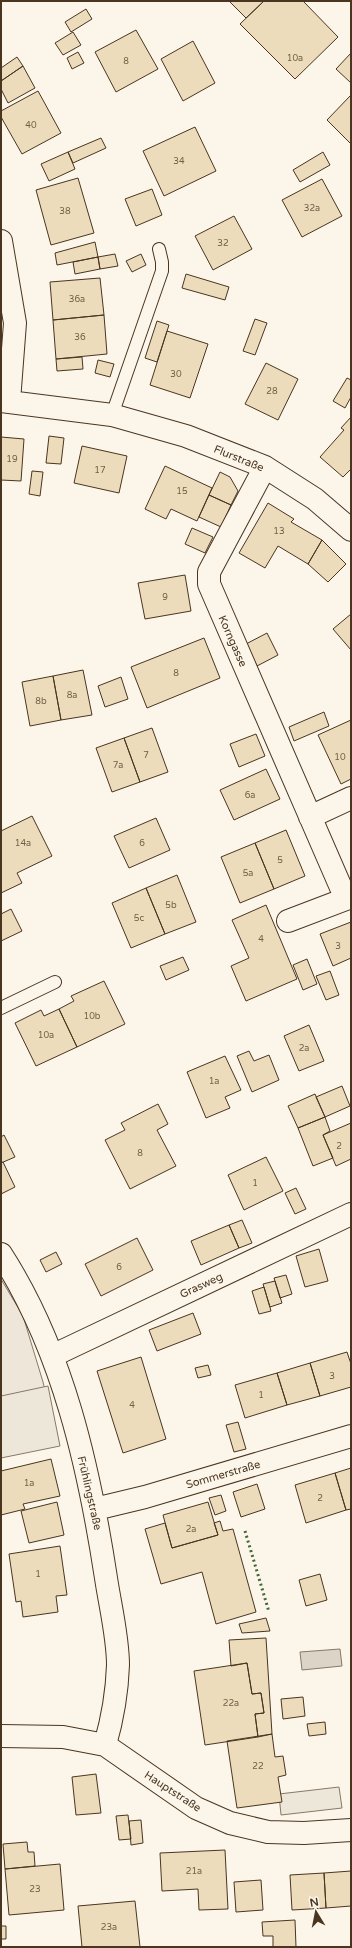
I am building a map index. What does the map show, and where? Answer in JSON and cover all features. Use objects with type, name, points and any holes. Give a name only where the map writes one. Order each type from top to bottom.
[{"type":"street","name":"Flurstraße","points":[[1,241],[16,323],[5,401],[112,415],[186,436],[265,467],[315,499],[351,530]]},
{"type":"street","name":"Korngasse","points":[[265,467],[209,572],[209,584],[310,817],[348,898],[288,921]]},
{"type":"street","points":[[310,817],[351,798]]},
{"type":"street","name":"Grasweg","points":[[52,1356],[351,1214]]},
{"type":"street","name":"Frühlingstraße","points":[[1,1254],[30,1304],[52,1356],[70,1414],[95,1509],[118,1663],[115,1709],[105,1745]]},
{"type":"street","name":"Sommerstraße","points":[[95,1509],[153,1495],[351,1436]]},
{"type":"street","name":"Hauptstraße","points":[[1,1736],[62,1737],[105,1745],[196,1808],[230,1823],[268,1832],[304,1833],[351,1830]]},
{"type":"lane","points":[[112,415],[162,271],[162,262],[159,250]]},
{"type":"lane","points":[[1,1008],[55,982]]},
{"type":"shaded area","points":[[1,1279],[23,1316],[43,1382],[58,1444],[1,1457]]},
{"type":"shaded area","points":[[48,1386],[60,1446],[1,1458],[1,1396]]},
{"type":"shaded area","points":[[340,1649],[342,1666],[302,1670],[300,1652]]},
{"type":"shaded area","points":[[339,1787],[342,1808],[281,1815],[279,1794]]},
{"type":"building","points":[[229,1],[264,1],[246,18]]},
{"type":"building","points":[[264,1],[303,1],[338,37],[295,79],[240,24]]},
{"type":"building","points":[[86,9],[92,19],[71,32],[65,22]]},
{"type":"building","points":[[136,30],[158,69],[116,92],[95,52]]},
{"type":"building","points":[[73,32],[81,45],[63,55],[55,43]]},
{"type":"building","points":[[193,41],[215,83],[183,101],[161,59]]},
{"type":"building","points":[[78,52],[84,63],[72,69],[67,58]]},
{"type":"building","points":[[351,53],[351,83],[336,69]]},
{"type":"building","points":[[17,57],[23,66],[1,81],[1,68]]},
{"type":"building","points":[[23,66],[35,88],[8,103],[1,89],[1,81]]},
{"type":"building","points":[[38,91],[61,133],[22,154],[1,117],[1,111]]},
{"type":"building","points":[[351,95],[351,144],[327,120]]},
{"type":"building","points":[[195,127],[216,171],[164,196],[143,151]]},
{"type":"building","points":[[101,138],[106,148],[73,163],[68,152]]},
{"type":"building","points":[[68,152],[75,169],[49,181],[41,164]]},
{"type":"building","points":[[323,152],[330,165],[300,182],[293,170]]},
{"type":"building","points":[[78,178],[94,233],[51,245],[36,190]]},
{"type":"building","points":[[322,179],[342,216],[302,237],[282,200]]},
{"type":"building","points":[[152,189],[162,215],[136,226],[125,199]]},
{"type":"building","points":[[234,216],[252,249],[213,270],[195,236]]},
{"type":"building","points":[[95,242],[98,257],[57,265],[55,253]]},
{"type":"building","points":[[115,254],[118,266],[100,269],[98,257]]},
{"type":"building","points":[[141,254],[146,265],[132,272],[126,261]]},
{"type":"building","points":[[98,257],[100,269],[75,274],[73,262]]},
{"type":"building","points":[[186,274],[229,287],[225,300],[182,288]]},
{"type":"building","points":[[100,278],[104,315],[53,320],[50,282]]},
{"type":"building","points":[[104,315],[107,354],[56,359],[53,320]]},
{"type":"building","points":[[255,319],[267,323],[255,355],[243,351]]},
{"type":"building","points":[[157,321],[169,325],[157,362],[145,358]]},
{"type":"building","points":[[167,331],[208,344],[190,398],[150,385]]},
{"type":"building","points":[[82,357],[83,369],[57,371],[56,359]]},
{"type":"building","points":[[98,360],[114,364],[110,377],[95,373]]},
{"type":"building","points":[[266,363],[298,379],[278,420],[245,404]]},
{"type":"building","points":[[347,378],[351,380],[351,397],[345,408],[333,401]]},
{"type":"building","points":[[351,417],[351,469],[343,477],[320,457],[344,430],[341,428]]},
{"type":"building","points":[[49,436],[64,438],[61,464],[46,463]]},
{"type":"building","points":[[1,437],[24,439],[21,481],[1,480]]},
{"type":"building","points":[[82,446],[127,456],[119,493],[74,483]]},
{"type":"building","points":[[165,466],[212,488],[197,521],[171,509],[166,519],[145,509]]},
{"type":"building","points":[[32,471],[43,472],[40,496],[29,494]]},
{"type":"building","points":[[220,472],[230,477],[238,491],[231,505],[209,495]]},
{"type":"building","points":[[209,495],[231,505],[221,527],[199,517]]},
{"type":"building","points":[[268,503],[294,519],[291,522],[322,540],[308,564],[278,546],[265,568],[239,553]]},
{"type":"building","points":[[192,528],[213,537],[205,553],[185,544]]},
{"type":"building","points":[[322,540],[346,564],[328,582],[308,564]]},
{"type":"building","points":[[185,575],[191,611],[145,619],[138,583]]},
{"type":"building","points":[[351,614],[351,650],[333,629]]},
{"type":"building","points":[[267,633],[278,655],[257,666],[246,644]]},
{"type":"building","points":[[204,638],[220,678],[147,708],[131,667]]},
{"type":"building","points":[[83,670],[92,715],[61,720],[53,676]]},
{"type":"building","points":[[53,676],[61,720],[30,726],[22,682]]},
{"type":"building","points":[[121,677],[128,699],[105,707],[98,686]]},
{"type":"building","points":[[324,712],[329,726],[294,741],[289,727]]},
{"type":"building","points":[[351,720],[351,779],[341,784],[318,735]]},
{"type":"building","points":[[152,728],[168,772],[140,782],[124,738]]},
{"type":"building","points":[[256,734],[265,756],[239,767],[230,744]]},
{"type":"building","points":[[124,738],[140,782],[112,792],[96,748]]},
{"type":"building","points":[[266,769],[280,799],[234,820],[220,790]]},
{"type":"building","points":[[32,816],[52,856],[17,873],[22,883],[1,893],[1,831]]},
{"type":"building","points":[[156,818],[170,850],[129,868],[114,836]]},
{"type":"building","points":[[286,830],[305,876],[274,889],[255,843]]},
{"type":"building","points":[[255,843],[274,889],[240,903],[221,857]]},
{"type":"building","points":[[177,875],[196,922],[165,934],[146,888]]},
{"type":"building","points":[[146,888],[165,934],[131,948],[112,903]]},
{"type":"building","points":[[266,905],[297,979],[246,1001],[231,966],[249,958],[232,920]]},
{"type":"building","points":[[11,909],[22,931],[1,941],[1,914]]},
{"type":"building","points":[[351,922],[351,958],[333,966],[320,934]]},
{"type":"building","points":[[183,957],[189,970],[166,980],[160,966]]},
{"type":"building","points":[[307,959],[317,984],[303,990],[293,965]]},
{"type":"building","points":[[330,971],[339,995],[326,1000],[316,976]]},
{"type":"building","points":[[104,981],[125,1024],[77,1047],[59,1009],[74,1001],[71,996]]},
{"type":"building","points":[[59,1009],[77,1047],[36,1066],[15,1023],[41,1010],[44,1016]]},
{"type":"building","points":[[309,1025],[324,1061],[299,1071],[284,1036]]},
{"type":"building","points":[[249,1051],[254,1061],[269,1055],[279,1080],[252,1092],[237,1056]]},
{"type":"building","points":[[225,1056],[241,1090],[225,1097],[230,1108],[206,1118],[187,1072]]},
{"type":"building","points":[[342,1086],[350,1106],[325,1117],[316,1097]]},
{"type":"building","points":[[315,1094],[325,1117],[298,1128],[288,1106]]},
{"type":"building","points":[[158,1104],[168,1124],[157,1130],[176,1166],[130,1189],[105,1140],[125,1130],[121,1123]]},
{"type":"building","points":[[325,1117],[330,1131],[323,1135],[333,1158],[313,1166],[298,1128]]},
{"type":"building","points":[[351,1123],[351,1159],[336,1166],[323,1135]]},
{"type":"building","points":[[4,1135],[15,1157],[1,1163],[1,1137]]},
{"type":"building","points":[[266,1157],[283,1191],[244,1210],[228,1175]]},
{"type":"building","points":[[3,1162],[15,1187],[1,1194],[1,1163]]},
{"type":"building","points":[[296,1188],[306,1209],[295,1214],[285,1193]]},
{"type":"building","points":[[242,1220],[252,1243],[239,1248],[229,1225]]},
{"type":"building","points":[[229,1225],[239,1248],[201,1265],[191,1241]]},
{"type":"building","points":[[137,1238],[153,1270],[101,1296],[85,1264]]},
{"type":"building","points":[[319,1249],[328,1281],[305,1287],[296,1256]]},
{"type":"building","points":[[56,1252],[62,1264],[46,1272],[40,1260]]},
{"type":"building","points":[[286,1275],[292,1294],[280,1298],[274,1278]]},
{"type":"building","points":[[275,1281],[282,1303],[270,1307],[263,1284]]},
{"type":"building","points":[[264,1287],[271,1311],[259,1314],[252,1291]]},
{"type":"building","points":[[193,1313],[201,1334],[157,1351],[149,1330]]},
{"type":"building","points":[[347,1352],[351,1364],[351,1387],[320,1396],[310,1363]]},
{"type":"building","points":[[141,1357],[166,1439],[123,1453],[97,1371]]},
{"type":"building","points":[[310,1363],[320,1396],[287,1405],[277,1373]]},
{"type":"building","points":[[208,1365],[211,1375],[198,1378],[195,1368]]},
{"type":"building","points":[[277,1373],[287,1405],[245,1418],[235,1385]]},
{"type":"building","points":[[238,1422],[246,1449],[234,1452],[226,1425]]},
{"type":"building","points":[[51,1459],[60,1496],[23,1504],[25,1509],[1,1515],[1,1471]]},
{"type":"building","points":[[351,1468],[351,1509],[346,1510],[335,1473]]},
{"type":"building","points":[[335,1473],[346,1510],[306,1523],[295,1485]]},
{"type":"building","points":[[257,1484],[265,1509],[241,1517],[233,1492]]},
{"type":"building","points":[[221,1495],[226,1511],[215,1515],[209,1498]]},
{"type":"building","points":[[57,1502],[64,1535],[29,1543],[21,1511]]},
{"type":"building","points":[[208,1502],[218,1535],[172,1548],[163,1515]]},
{"type":"building","points":[[220,1521],[223,1531],[233,1529],[256,1612],[216,1624],[202,1572],[161,1584],[145,1529],[165,1523],[172,1548],[218,1535],[214,1523]]},
{"type":"building","points":[[60,1546],[67,1595],[56,1596],[58,1612],[23,1617],[21,1601],[16,1602],[9,1554]]},
{"type":"building","points":[[320,1574],[327,1600],[306,1606],[299,1580]]},
{"type":"building","points":[[266,1618],[270,1631],[242,1633],[239,1624]]},
{"type":"building","points":[[266,1638],[272,1734],[258,1737],[255,1714],[264,1713],[261,1693],[252,1694],[247,1663],[231,1666],[229,1640]]},
{"type":"building","points":[[247,1663],[252,1694],[261,1693],[264,1713],[255,1714],[258,1737],[205,1745],[194,1671]]},
{"type":"building","points":[[303,1697],[305,1716],[283,1719],[281,1699]]},
{"type":"building","points":[[325,1722],[326,1734],[309,1736],[307,1724]]},
{"type":"building","points":[[272,1734],[275,1757],[283,1756],[286,1775],[278,1777],[282,1802],[237,1808],[227,1741]]},
{"type":"building","points":[[96,1774],[101,1813],[76,1815],[72,1777]]},
{"type":"building","points":[[128,1815],[131,1839],[119,1840],[116,1816]]},
{"type":"building","points":[[141,1820],[143,1843],[131,1845],[129,1821]]},
{"type":"building","points":[[27,1842],[28,1852],[34,1852],[35,1866],[5,1869],[3,1844]]},
{"type":"building","points":[[225,1850],[228,1909],[199,1910],[198,1889],[162,1891],[160,1853]]},
{"type":"building","points":[[60,1864],[64,1910],[9,1915],[5,1869]]},
{"type":"building","points":[[351,1871],[351,1906],[326,1908],[324,1873]]},
{"type":"building","points":[[324,1873],[326,1908],[292,1910],[290,1875]]},
{"type":"building","points":[[261,1880],[263,1910],[236,1912],[234,1882]]},
{"type":"building","points":[[135,1901],[140,1947],[82,1947],[78,1906]]},
{"type":"building","points":[[295,1920],[296,1947],[273,1947],[273,1936],[263,1936],[262,1922]]},
{"type":"building","points":[[1,1926],[6,1926],[6,1939],[1,1939]]},
{"type":"hedge","points":[[245,1531],[269,1612]]}]
